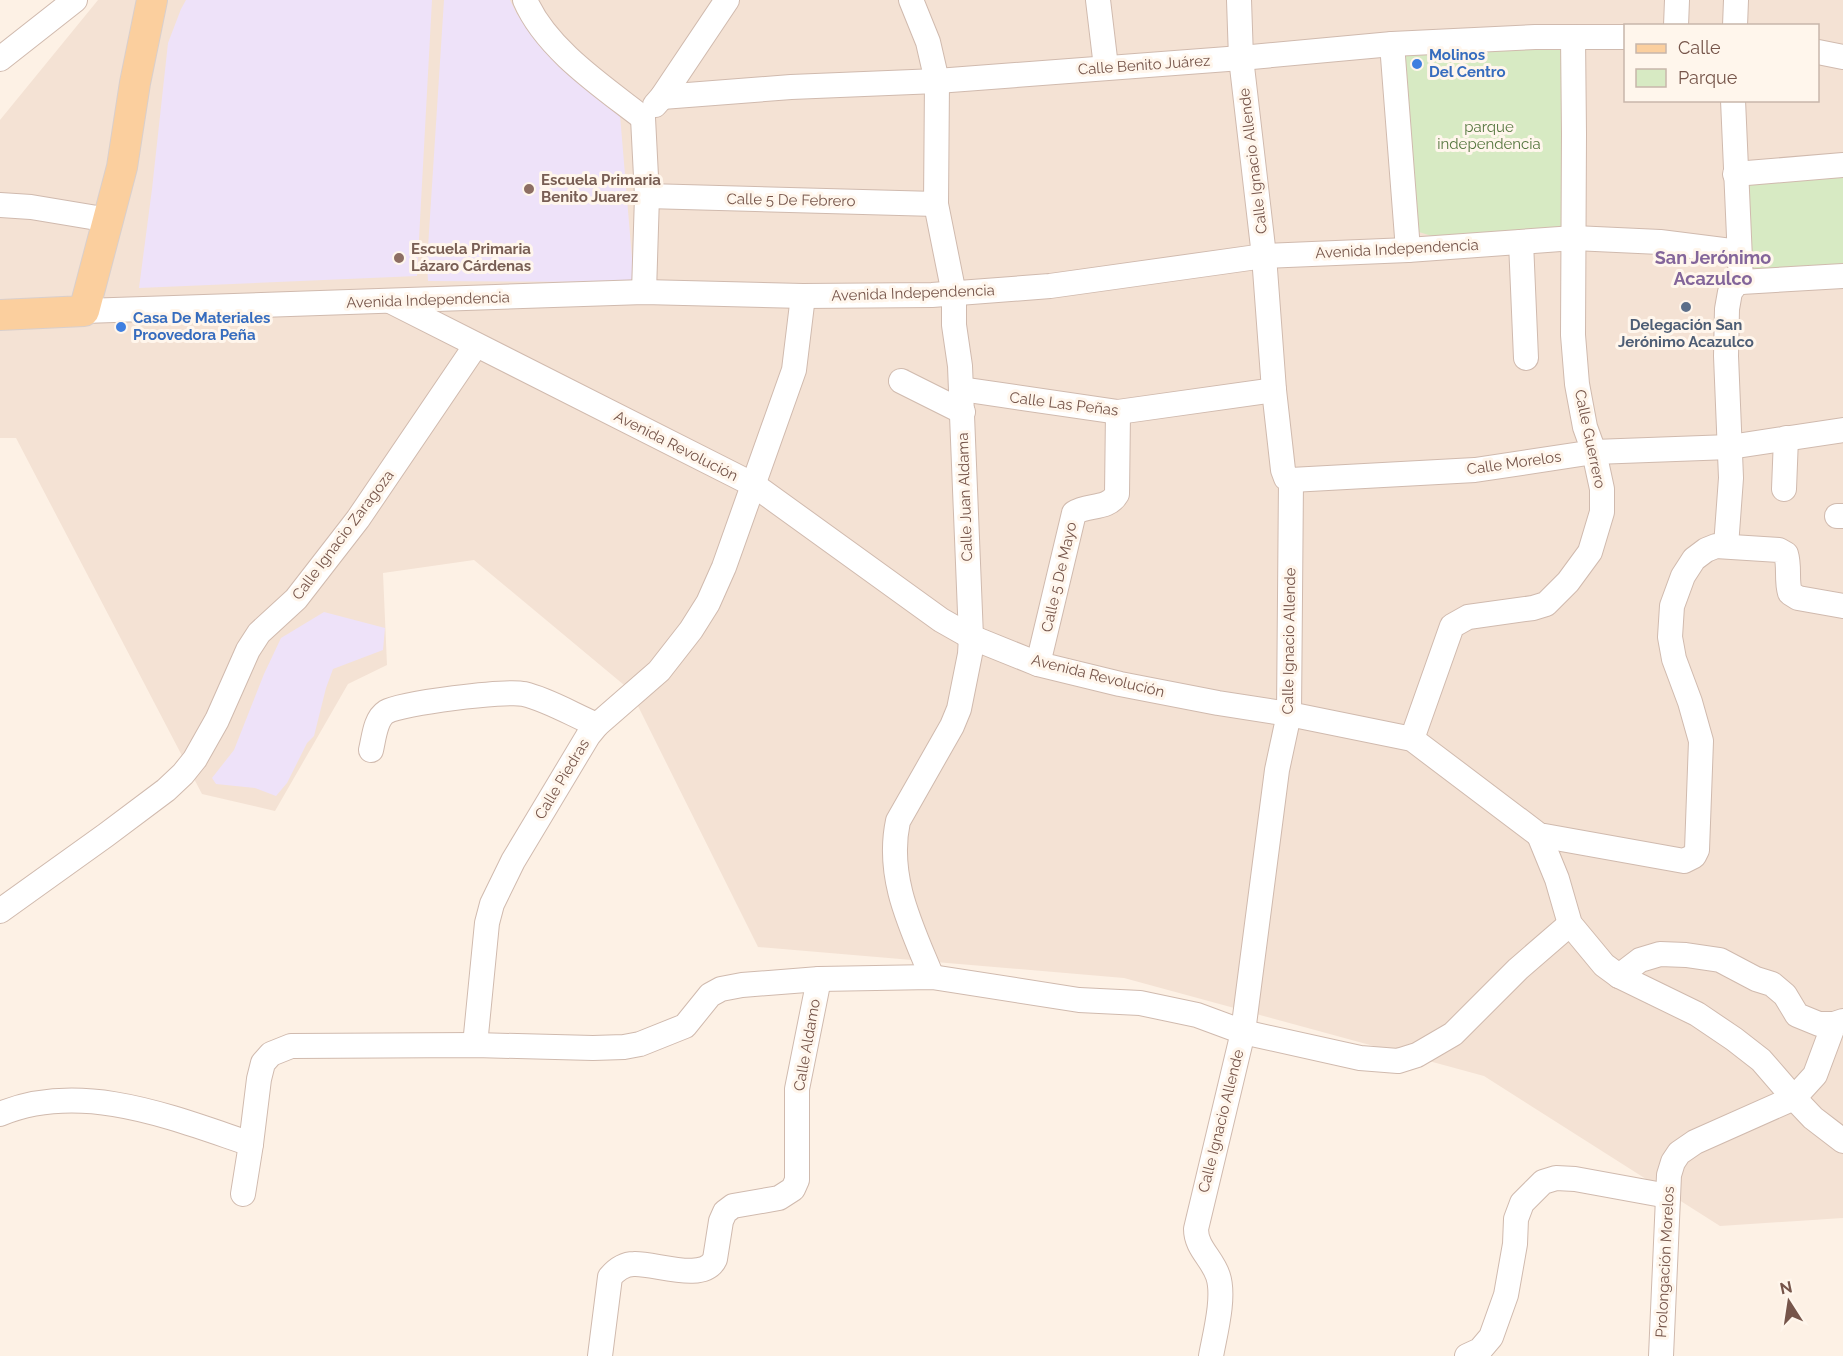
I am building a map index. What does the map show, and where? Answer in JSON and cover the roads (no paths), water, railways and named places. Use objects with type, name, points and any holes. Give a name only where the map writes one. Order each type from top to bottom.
[{"type":"main road","points":[[0,315],[84,311],[122,167],[135,83],[152,0]]},
{"type":"street","points":[[0,59],[75,0]]},
{"type":"street","points":[[644,292],[646,196],[643,118],[662,97],[727,0]]},
{"type":"street","name":"Calle Juan Aldama","points":[[911,0],[928,42],[937,81],[936,204],[954,294],[954,325],[962,401],[971,637],[959,709],[952,726],[898,821],[895,836],[896,876],[907,914],[932,977]]},
{"type":"street","points":[[1098,0],[1106,68]]},
{"type":"street","name":"Calle Ignacio Allende","points":[[1211,1356],[1219,1309],[1218,1276],[1201,1250],[1196,1238],[1196,1229],[1243,1032],[1277,770],[1289,714],[1291,480],[1286,478],[1283,470],[1274,390],[1264,256],[1241,58],[1239,0]]},
{"type":"street","points":[[1676,24],[1677,0]]},
{"type":"street","points":[[1735,24],[1736,0]]},
{"type":"street","points":[[527,1],[534,18],[552,40],[596,82],[643,118]]},
{"type":"street","name":"Calle Guerrero","points":[[1412,739],[1452,626],[1467,616],[1533,608],[1546,604],[1568,582],[1590,552],[1602,512],[1602,489],[1594,452],[1585,427],[1577,384],[1574,345],[1572,301],[1573,37]]},
{"type":"street","name":"Calle Benito Juárez","points":[[662,97],[791,87],[937,81],[1392,44],[1624,37]]},
{"type":"street","points":[[1392,44],[1408,250]]},
{"type":"street","points":[[1819,52],[1843,57]]},
{"type":"street","points":[[1732,102],[1741,282]]},
{"type":"street","points":[[1735,172],[1843,165]]},
{"type":"street","name":"Calle 5 De Febrero","points":[[646,196],[936,204]]},
{"type":"street","points":[[0,205],[31,207],[109,220]]},
{"type":"street","name":"Avenida Independencia","points":[[84,311],[644,292],[888,297],[954,294],[1050,286],[1264,256],[1408,250],[1574,238],[1660,242],[1739,252]]},
{"type":"street","points":[[1521,242],[1526,358]]},
{"type":"street","points":[[1843,276],[1736,284],[1730,292],[1727,309],[1726,356],[1731,478],[1726,546],[1779,550],[1786,554],[1788,559],[1790,593],[1798,598],[1843,606]]},
{"type":"street","name":"Calle Piedras","points":[[476,1045],[487,922],[492,904],[513,861],[588,736],[597,725],[659,671],[691,630],[708,603],[724,567],[795,370],[803,296]]},
{"type":"street","name":"Avenida Revolución","points":[[390,301],[754,485],[941,620],[971,637],[1038,664],[1131,686],[1412,739],[1539,835],[1684,861],[1694,856],[1697,850],[1701,741],[1690,702],[1674,660],[1670,637],[1672,606],[1683,576],[1694,559],[1716,546],[1726,546]]},
{"type":"street","name":"Calle Ignacio Zaragoza","points":[[0,911],[106,835],[166,790],[183,774],[195,759],[217,720],[248,650],[259,633],[296,599],[358,519],[476,345]]},
{"type":"street","name":"Calle Las Peñas","points":[[901,381],[962,401],[1118,412],[1274,390]]},
{"type":"street","name":"Calle 5 De Mayo","points":[[1038,664],[1074,513],[1083,508],[1109,504],[1117,494],[1118,412]]},
{"type":"street","name":"Calle Morelos","points":[[1291,480],[1475,470],[1594,452],[1730,447],[1843,430]]},
{"type":"street","points":[[1784,489],[1786,438]]},
{"type":"street","points":[[371,750],[379,719],[386,712],[484,694],[505,692],[524,694],[597,725]]},
{"type":"street","points":[[1539,835],[1557,879],[1570,924],[1604,965],[1619,976],[1697,1014],[1734,1039],[1761,1060],[1813,1118],[1843,1141]]},
{"type":"street","points":[[243,1194],[259,1079],[263,1064],[271,1054],[281,1048],[291,1046],[476,1045],[593,1048],[640,1044],[685,1026],[710,995],[722,989],[742,985],[819,979],[932,977],[1079,1000],[1140,1003],[1197,1015],[1243,1032],[1360,1058],[1398,1061],[1417,1055],[1454,1034],[1518,969],[1570,924]]},
{"type":"street","points":[[1619,976],[1640,960],[1660,954],[1720,960],[1756,979],[1772,984],[1785,995],[1797,1015],[1819,1024],[1839,1022]]},
{"type":"street","name":"Calle Aldamo","points":[[600,1356],[610,1277],[616,1270],[634,1264],[688,1271],[707,1268],[715,1259],[721,1221],[725,1212],[740,1204],[779,1198],[793,1189],[798,1172],[797,1089],[819,979]]},
{"type":"street","points":[[1794,1098],[1815,1075],[1839,1022]]},
{"type":"street","name":"Prolongación Morelos","points":[[1661,1356],[1669,1175],[1673,1162],[1679,1154],[1695,1142],[1794,1098]]},
{"type":"street","points":[[0,1114],[32,1105],[70,1100],[94,1100],[168,1117],[251,1144]]},
{"type":"street","points":[[1467,1356],[1480,1350],[1491,1337],[1506,1295],[1515,1244],[1516,1220],[1522,1203],[1543,1182],[1556,1178],[1575,1179],[1668,1196]]},
{"type":"place","name":"Molinos Del Centro","points":[[1417,64]]},
{"type":"place","name":"Escuela Primaria Benito Juarez","points":[[529,189]]},
{"type":"place","name":"Escuela Primaria Lázaro Cárdenas","points":[[399,258]]},
{"type":"place","name":"Delegación San Jerónimo Acazulco","points":[[1686,307]]},
{"type":"place","name":"Casa De Materiales Proovedora Peña","points":[[121,327]]},
{"type":"district","name":"San Jerónimo Acazulco","points":[[1713,268]]},
{"type":"park label","name":"parque independencia","points":[[1489,136]]}]
